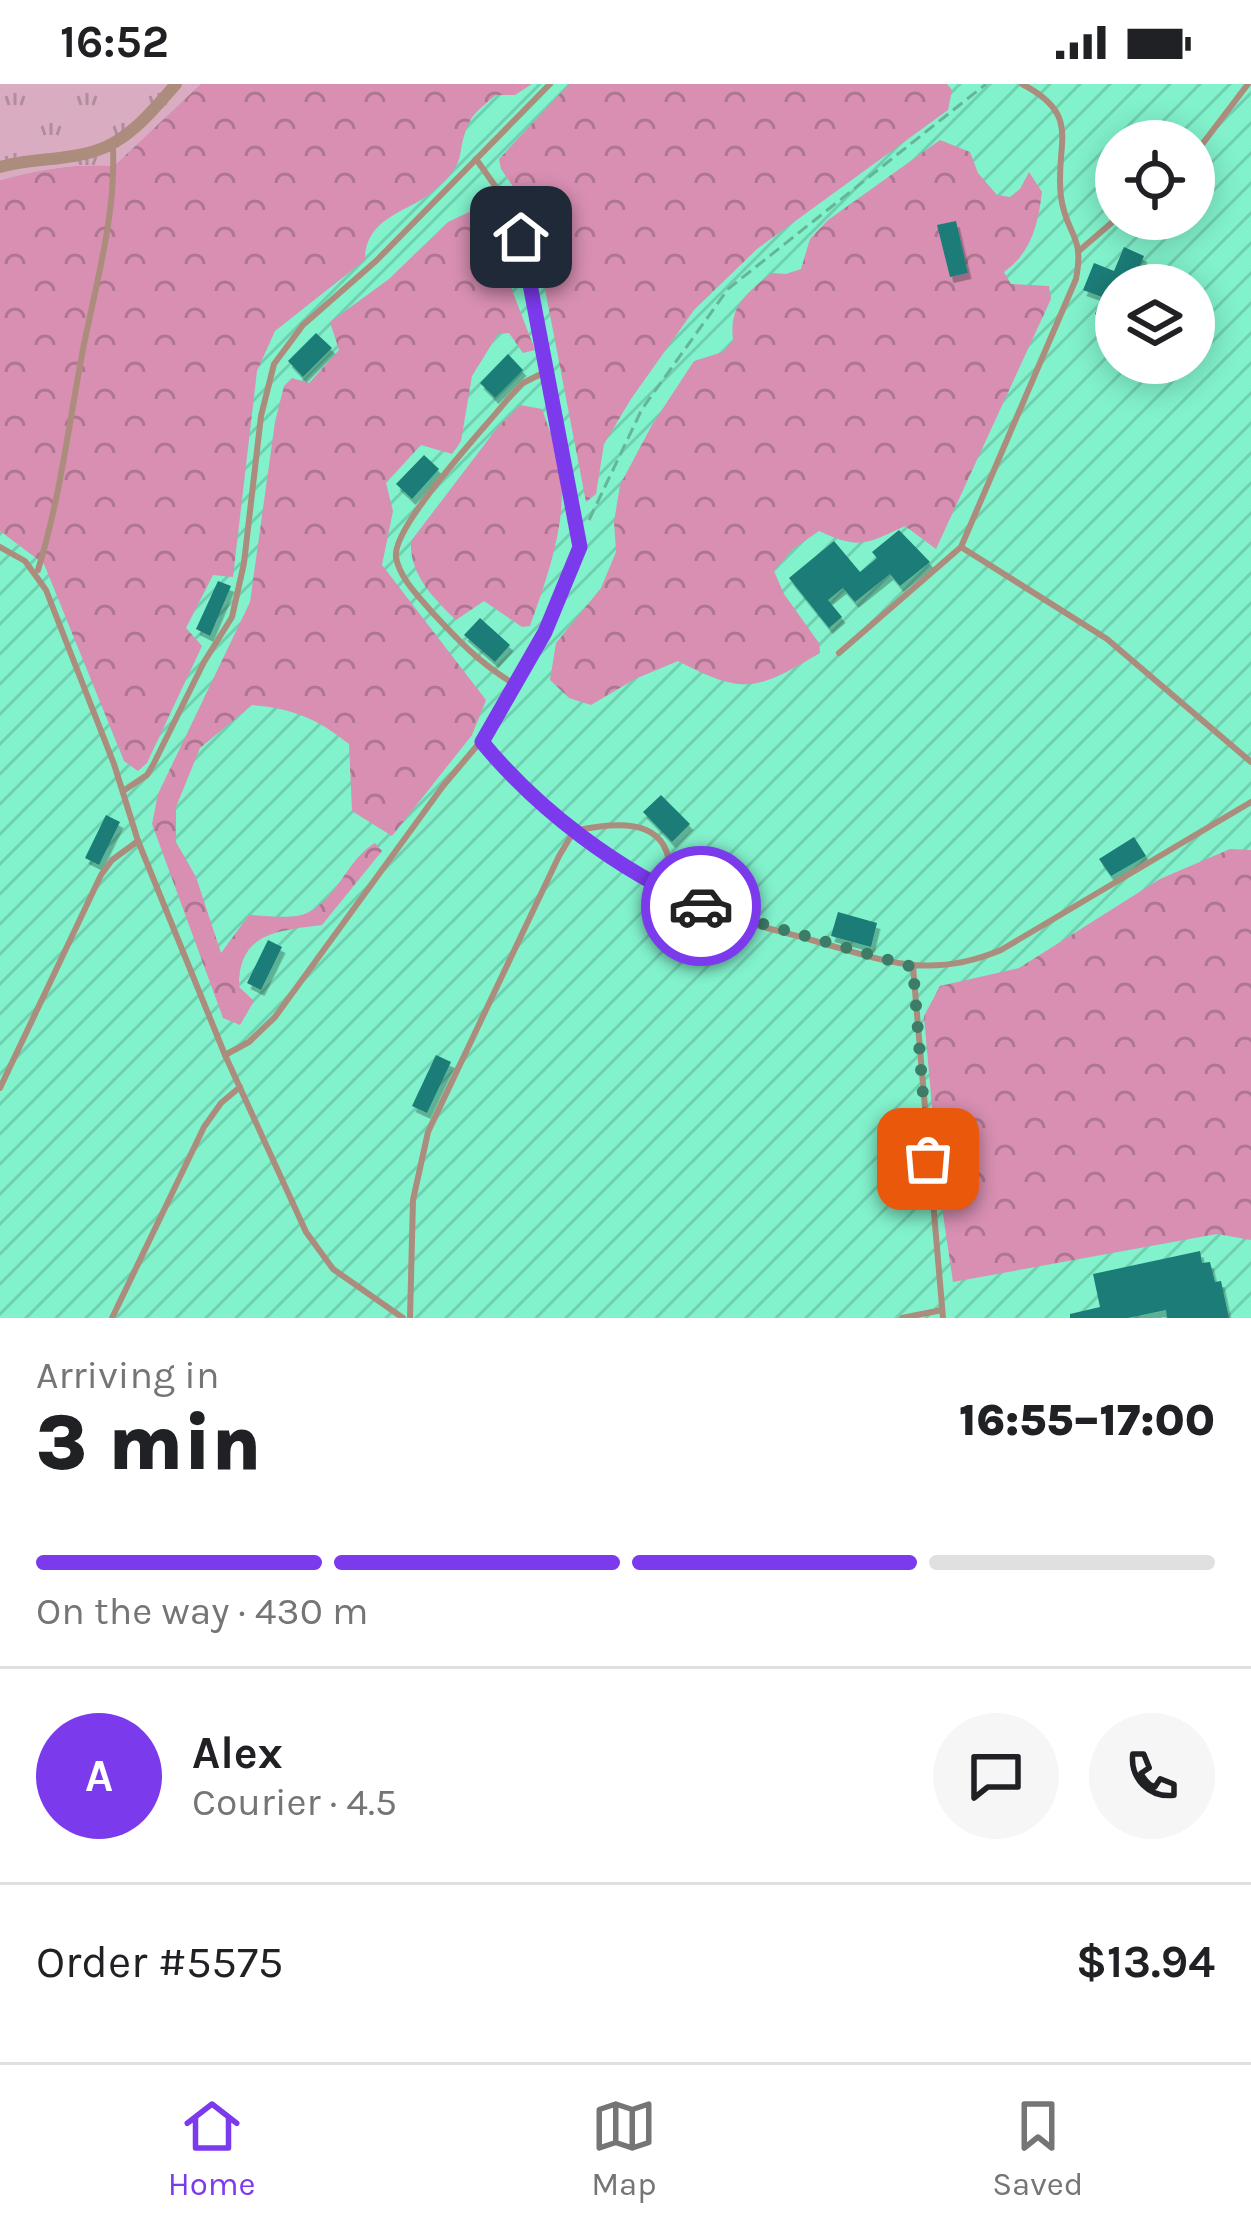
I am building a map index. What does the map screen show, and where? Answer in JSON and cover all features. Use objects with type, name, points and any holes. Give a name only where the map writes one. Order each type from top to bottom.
[{"type":"street","points":[[0,167],[95,152],[112,144],[136,127],[176,84]]},
{"type":"lane","points":[[123,791],[147,776],[154,765],[204,662],[232,617],[242,575],[261,416],[274,364],[303,325],[376,261],[550,84]]},
{"type":"lane","points":[[838,652],[961,547],[1076,279],[1080,250],[1061,201],[1065,137],[1061,119],[1053,104],[1022,84]]},
{"type":"lane","points":[[1215,127],[1248,84]]},
{"type":"lane","points":[[37,572],[53,520],[104,246],[114,180],[112,144]]},
{"type":"lane","points":[[225,1055],[263,1030],[284,1007],[443,786],[482,742],[563,593],[580,547],[516,220],[476,159]]},
{"type":"lane","points":[[1080,250],[1095,237]]},
{"type":"lane","points":[[515,685],[476,661],[419,596],[396,561],[396,547],[410,517],[506,400],[523,383],[547,370]]},
{"type":"lane","points":[[0,547],[37,572],[225,1055],[317,1251],[351,1284],[406,1318],[413,1199],[428,1132],[574,831]]},
{"type":"lane","points":[[961,547],[1107,638],[1251,762]]},
{"type":"lane","points":[[482,742],[519,784],[574,831],[668,892],[725,915],[913,967],[960,965],[1001,950],[1251,802]]},
{"type":"lane","points":[[574,831],[617,822],[642,828],[664,843],[670,858],[668,892]]},
{"type":"lane","points":[[0,1088],[101,875],[112,860],[138,841]]},
{"type":"lane","points":[[902,1318],[943,1314],[913,967]]},
{"type":"lane","points":[[112,1318],[204,1127],[240,1087]]},
{"type":"path","points":[[580,530],[603,495],[642,409],[720,299],[751,269],[986,84]]},
{"type":"shaded area","points":[[484,84],[1251,84],[1251,1318],[0,1318],[0,484]]},
{"type":"green space","points":[[0,84],[201,85],[114,166],[57,168],[0,180]]},
{"type":"green space","points":[[201,84],[532,84],[515,95],[496,95],[481,108],[469,123],[457,164],[447,179],[381,224],[367,245],[365,260],[275,331],[257,371],[233,577],[213,575],[186,628],[202,646],[147,763],[138,771],[124,761],[44,564],[0,531],[0,180],[57,168],[114,166]]},
{"type":"green space","points":[[569,84],[947,84],[952,90],[948,110],[757,249],[694,310],[604,444],[596,494],[586,502],[530,211],[499,159]]},
{"type":"green space","points":[[940,140],[970,152],[978,173],[997,195],[1010,197],[1029,172],[1042,192],[1036,226],[1021,256],[1004,272],[1011,284],[1049,286],[1051,299],[936,549],[905,526],[854,543],[819,531],[793,549],[774,571],[784,594],[819,643],[820,653],[781,675],[750,684],[720,680],[678,661],[591,705],[569,698],[550,680],[556,643],[601,588],[616,552],[614,522],[620,485],[694,361],[723,352],[733,340],[741,302],[771,273],[801,269],[810,239],[828,220]]},
{"type":"green space","points":[[488,203],[506,232],[512,290],[535,350],[523,353],[509,333],[498,334],[472,376],[461,441],[452,454],[421,445],[386,483],[393,511],[382,565],[486,700],[472,735],[392,836],[352,811],[349,744],[304,716],[252,705],[200,748],[176,807],[176,842],[196,877],[221,953],[249,915],[307,913],[326,899],[365,850],[375,843],[382,851],[322,925],[276,933],[253,945],[240,969],[239,987],[254,1001],[240,1025],[223,1018],[152,824],[158,794],[250,602],[284,386],[292,378],[309,383],[339,350],[330,322],[389,279],[448,222]]},
{"type":"green space","points":[[520,405],[542,409],[559,465],[562,505],[550,567],[530,626],[522,627],[484,601],[456,620],[418,575],[411,541]]},
{"type":"green space","points":[[1230,849],[1251,850],[1251,1240],[1217,1234],[953,1282],[939,1187],[924,1016],[940,986],[1019,968],[1160,879]]},
{"type":"building","points":[[956,221],[968,273],[950,277],[937,225]]},
{"type":"building","points":[[1124,247],[1144,256],[1141,264],[1117,264]]},
{"type":"building","points":[[1096,264],[1095,294],[1083,290]]},
{"type":"building","points":[[316,333],[332,348],[303,377],[288,361]]},
{"type":"building","points":[[508,354],[523,370],[495,398],[480,383]]},
{"type":"building","points":[[424,455],[439,469],[412,499],[396,484]]},
{"type":"building","points":[[899,530],[930,562],[900,586],[890,574],[855,602],[843,588],[828,600],[842,617],[829,628],[789,578],[834,541],[860,572],[877,558],[872,552]]},
{"type":"building","points":[[218,581],[231,586],[210,636],[196,629]]},
{"type":"building","points":[[480,618],[510,645],[495,662],[464,635]]},
{"type":"building","points":[[661,795],[690,824],[672,842],[643,812]]},
{"type":"building","points":[[106,815],[120,822],[99,865],[85,858]]},
{"type":"building","points":[[1134,837],[1146,856],[1111,876],[1099,859]]},
{"type":"building","points":[[838,912],[877,923],[871,947],[831,936]]},
{"type":"building","points":[[268,940],[282,947],[261,990],[247,983]]},
{"type":"building","points":[[436,1055],[451,1062],[427,1113],[412,1106]]},
{"type":"building","points":[[1200,1251],[1202,1263],[1210,1262],[1215,1282],[1221,1281],[1229,1318],[1167,1318],[1166,1310],[1128,1318],[1070,1318],[1070,1314],[1100,1307],[1093,1274]]},
{"type":"way so far","points":[[701,906],[913,967],[928,1159]]},
{"type":"route","points":[[521,237],[580,547],[545,632],[482,742],[519,784],[574,831],[668,892],[701,906]]}]
